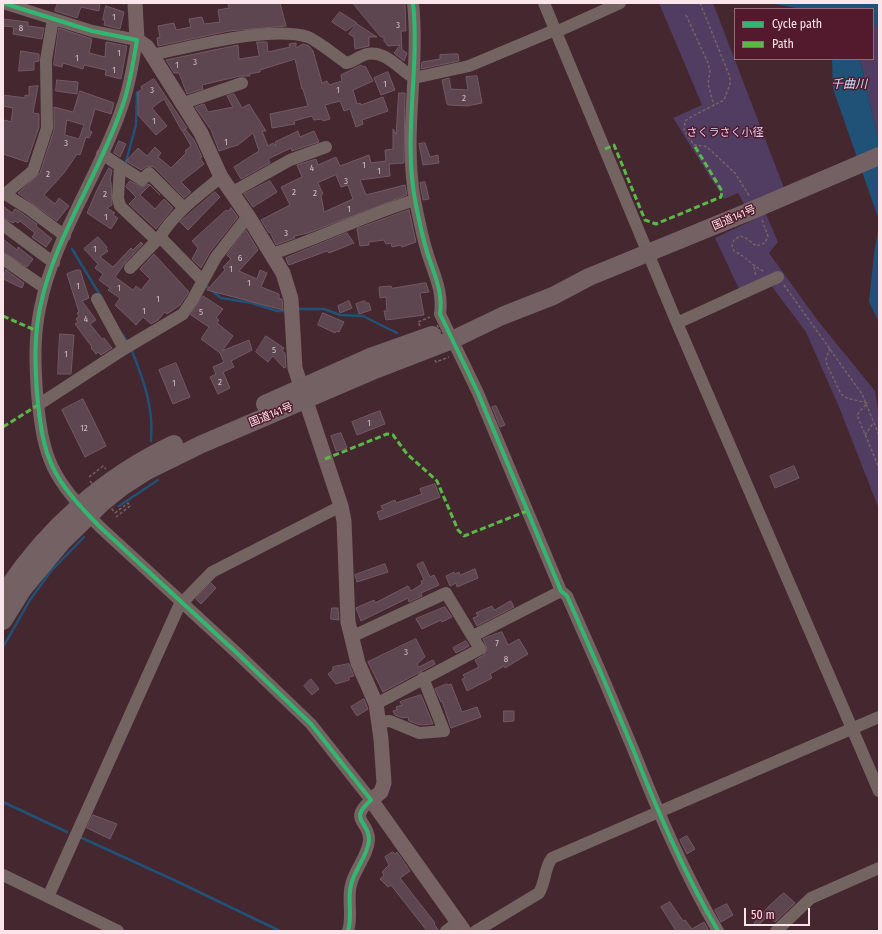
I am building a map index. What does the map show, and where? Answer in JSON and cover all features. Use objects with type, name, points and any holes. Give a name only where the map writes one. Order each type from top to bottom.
[{"type":"highway","name":"国道141号","points":[[3,621],[23,589],[84,511],[113,479],[147,456],[204,430],[377,369],[447,336],[553,296],[589,277],[649,254],[879,156]]},
{"type":"highway","name":"国道141号","points":[[3,595],[24,565],[84,511],[147,471],[202,444],[282,410],[303,395]]},
{"type":"main road","points":[[135,3],[137,40],[142,42],[151,55],[207,145],[221,177],[248,216],[283,273],[290,299],[295,368],[341,506],[344,521],[348,622],[351,637],[358,663],[376,704],[384,783],[381,792],[371,800],[456,928]]},
{"type":"street","points":[[413,3],[415,20],[411,172],[415,200],[430,261],[437,276],[441,306],[440,314],[447,336],[478,393],[562,591],[567,596],[602,676],[658,814],[704,907],[718,931]]},
{"type":"street","points":[[544,3],[677,323],[879,790]]},
{"type":"street","points":[[151,55],[232,38],[291,33],[317,41],[325,49],[346,63],[368,54],[380,55],[394,63],[414,78],[469,66],[620,3]]},
{"type":"street","points":[[3,4],[92,31],[137,40],[123,106],[54,263],[45,288],[38,320],[35,349],[38,404],[41,432],[51,467],[64,488],[84,511],[311,724],[371,800],[360,815],[360,821],[366,829],[369,839],[351,885],[348,931]]},
{"type":"street","points":[[53,19],[46,60],[47,128],[35,165],[29,176],[4,193],[30,209],[65,236]]},
{"type":"street","points":[[181,104],[242,83]]},
{"type":"street","points":[[231,193],[283,163],[326,147]]},
{"type":"street","points":[[102,154],[142,180],[149,173],[183,207]]},
{"type":"street","points":[[122,167],[118,198],[120,206],[203,281]]},
{"type":"street","points":[[130,268],[158,239],[168,224],[183,207],[221,177]]},
{"type":"street","points":[[272,254],[371,214],[415,200]]},
{"type":"street","points":[[38,404],[124,349],[183,314],[216,257],[248,216]]},
{"type":"street","points":[[3,225],[54,263]]},
{"type":"street","points":[[3,259],[45,288]]},
{"type":"street","points":[[677,323],[778,277]]},
{"type":"street","points":[[97,299],[124,349]]},
{"type":"street","points":[[48,897],[174,617],[182,603],[212,572],[341,506]]},
{"type":"street","points":[[473,636],[562,591]]},
{"type":"street","points":[[351,637],[446,592],[480,649],[376,704]]},
{"type":"street","points":[[379,722],[390,721],[419,733],[444,731],[423,678]]},
{"type":"street","points":[[476,931],[539,893],[543,886],[547,864],[552,858],[658,814],[879,718]]},
{"type":"street","points":[[776,931],[811,898],[879,868]]},
{"type":"street","points":[[3,875],[118,931]]},
{"type":"path","points":[[686,16],[708,63],[710,71],[708,84],[714,106]]},
{"type":"path","points":[[420,326],[418,322],[433,316]]},
{"type":"path","points":[[830,348],[826,359],[827,365],[841,394],[847,398],[867,403],[857,414],[879,468]]},
{"type":"path","points":[[865,435],[874,422]]},
{"type":"path","points":[[89,477],[103,466],[106,469],[100,473]]},
{"type":"path","points":[[90,481],[114,513],[128,503],[130,506],[116,517]]},
{"type":"green space","name":"さくラさく小径","points":[[659,3],[713,3],[784,188],[759,198],[778,242],[769,253],[818,321],[875,391],[879,417],[879,509],[839,407],[806,332],[767,280],[740,291],[715,238],[753,220],[738,193],[724,199],[673,118],[702,105]]},
{"type":"green space","points":[[874,24],[879,27],[879,143],[860,60],[874,60]]},
{"type":"water","points":[[769,3],[879,3],[879,27],[874,24],[874,8],[796,8]]},
{"type":"water","name":"千曲川","points":[[832,60],[860,60],[879,143],[879,220],[833,89]]},
{"type":"water","points":[[879,224],[879,322],[869,302]]},
{"type":"building","points":[[58,3],[100,3],[99,11],[81,7],[77,18],[55,11]]},
{"type":"building","points":[[228,3],[280,3],[286,26],[229,31],[158,46],[157,38],[160,37],[158,26],[174,23],[176,30],[191,27],[189,19],[202,17],[204,24],[220,22],[218,10],[229,8]]},
{"type":"building","points":[[353,3],[405,3],[406,31],[401,31],[402,50],[407,53],[404,61],[394,53],[400,45],[388,46],[384,41],[384,37],[381,37]]},
{"type":"building","points":[[106,6],[124,12],[120,29],[104,25],[105,21],[103,20]]},
{"type":"building","points":[[340,12],[357,23],[346,31],[332,22]]},
{"type":"building","points":[[3,19],[28,22],[28,26],[44,28],[42,39],[13,34],[14,27],[3,26]]},
{"type":"building","points":[[357,24],[377,37],[369,37],[369,46],[355,49],[354,37],[349,34]]},
{"type":"building","points":[[59,28],[92,39],[89,53],[105,57],[106,42],[127,46],[121,79],[105,75],[106,70],[84,65],[83,69],[63,63],[62,67],[54,65]]},
{"type":"building","points":[[257,42],[267,42],[268,52],[290,47],[289,44],[296,43],[296,48],[303,44],[309,46],[313,51],[322,83],[327,81],[329,85],[342,81],[341,75],[361,65],[363,67],[365,66],[373,81],[353,90],[357,104],[360,103],[361,105],[383,97],[388,111],[362,120],[363,124],[356,127],[350,109],[344,111],[340,101],[325,105],[330,119],[323,121],[322,119],[314,120],[312,116],[294,121],[295,124],[272,128],[270,114],[308,106],[302,89],[295,59],[260,70],[260,72],[249,74],[250,76],[240,76],[202,85],[203,89],[187,94],[179,73],[174,73],[166,60],[238,45],[239,59],[259,56]]},
{"type":"building","points":[[21,51],[39,54],[39,61],[34,62],[34,70],[19,71]]},
{"type":"building","points":[[458,54],[459,61],[421,69],[422,62],[440,59],[440,55]]},
{"type":"building","points":[[388,72],[395,90],[381,95],[374,78]]},
{"type":"building","points":[[477,76],[482,103],[467,106],[447,104],[442,80],[449,78],[451,89],[468,90],[466,77]]},
{"type":"building","points":[[154,79],[187,128],[182,131],[164,99],[152,108],[167,126],[156,135],[138,115],[138,92],[142,89],[141,87]]},
{"type":"building","points":[[57,80],[78,82],[77,94],[56,91]]},
{"type":"building","points":[[38,86],[33,113],[39,114],[39,127],[27,162],[3,154],[3,123],[5,120],[11,122],[13,108],[3,106],[3,95],[25,98],[25,95],[29,96],[29,87]]},
{"type":"building","points":[[80,91],[114,103],[111,114],[95,109],[89,130],[92,132],[89,138],[86,137],[80,155],[77,154],[64,173],[44,195],[55,204],[59,198],[69,206],[57,221],[18,193],[40,173],[54,130],[54,107],[73,112]],"holes":[[[67,120],[84,125],[79,139],[65,135]]]},
{"type":"building","points":[[399,93],[405,93],[404,163],[389,164],[390,176],[360,180],[366,195],[405,185],[407,195],[308,233],[294,236],[295,238],[276,245],[270,232],[269,233],[261,220],[290,205],[281,187],[302,177],[297,165],[316,159],[318,165],[336,157],[340,166],[369,155],[371,163],[386,161],[385,150],[393,149],[393,129],[396,134]],"holes":[[[336,175],[341,187],[348,185],[353,199],[324,212],[321,195],[323,194],[318,183]]]},
{"type":"building","points":[[234,94],[242,108],[249,104],[266,131],[262,131],[268,146],[273,143],[276,147],[275,142],[298,131],[300,137],[314,131],[319,142],[292,151],[291,148],[268,159],[270,163],[241,179],[234,167],[259,151],[253,133],[238,145],[219,151],[211,130],[195,107],[204,104],[208,112],[233,107],[227,96]]},
{"type":"building","points":[[186,130],[194,140],[202,157],[200,158],[204,164],[181,182],[191,192],[184,198],[154,167],[147,166],[141,170],[126,161],[138,148],[147,156],[155,147],[161,153],[158,157],[171,168],[191,146],[183,132]]},
{"type":"building","points":[[119,141],[126,144],[120,157],[114,153]]},
{"type":"building","points":[[425,143],[430,157],[438,155],[439,163],[423,165],[419,144]]},
{"type":"building","points":[[109,168],[112,170],[110,181],[112,205],[107,208],[115,213],[113,215],[118,218],[111,229],[87,213]]},
{"type":"building","points":[[130,181],[141,187],[150,185],[140,195],[155,209],[164,199],[173,208],[156,229],[129,204],[136,197],[126,187]]},
{"type":"building","points":[[270,181],[277,192],[253,207],[244,194]]},
{"type":"building","points":[[425,182],[429,199],[423,200],[420,183]]},
{"type":"building","points":[[215,192],[220,197],[188,230],[180,222]]},
{"type":"building","points":[[3,206],[12,213],[15,209],[19,211],[37,224],[36,226],[52,239],[46,247],[32,237],[35,233],[20,221],[18,223],[15,221],[13,223],[3,218]]},
{"type":"building","points":[[231,208],[238,217],[210,252],[201,268],[192,259],[198,248],[192,241],[226,210],[228,211]]},
{"type":"building","points":[[409,210],[416,242],[402,247],[401,245],[392,247],[391,243],[386,244],[384,240],[369,242],[369,245],[360,246],[357,229]]},
{"type":"building","points":[[246,230],[258,250],[239,271],[257,279],[260,270],[267,273],[261,287],[279,294],[279,299],[282,299],[283,310],[207,290],[225,270],[223,267],[231,259],[227,255]]},
{"type":"building","points":[[347,233],[354,243],[329,253],[327,251],[289,265],[288,264],[286,258]]},
{"type":"building","points":[[98,237],[107,247],[106,249],[108,251],[100,257],[113,267],[131,248],[133,250],[141,242],[143,244],[125,263],[115,277],[133,290],[136,286],[141,290],[150,279],[140,269],[154,254],[189,292],[180,305],[167,314],[165,312],[158,320],[151,324],[143,317],[136,325],[115,305],[120,298],[108,290],[110,288],[99,280],[103,274],[95,268],[98,264],[84,249]]},
{"type":"building","points":[[3,239],[17,250],[18,247],[33,259],[27,267],[3,252]]},
{"type":"building","points":[[6,270],[24,283],[22,288],[3,279]]},
{"type":"building","points":[[80,270],[89,298],[82,301],[96,320],[90,324],[102,339],[104,338],[112,348],[101,355],[98,352],[96,354],[75,324],[78,322],[76,319],[79,316],[77,313],[79,312],[67,274]]},
{"type":"building","points":[[426,283],[429,292],[420,293],[424,315],[386,320],[384,311],[387,311],[386,297],[380,298],[379,287],[391,286],[392,288]]},
{"type":"building","points":[[203,296],[223,309],[216,318],[219,320],[217,323],[233,336],[222,351],[249,340],[252,350],[231,361],[234,367],[223,372],[230,388],[218,394],[210,377],[216,374],[213,367],[224,362],[220,353],[201,339],[209,327],[191,315]]},
{"type":"building","points":[[349,301],[352,308],[340,313],[338,306]]},
{"type":"building","points":[[365,301],[366,303],[369,303],[371,310],[359,314],[356,304]]},
{"type":"building","points":[[323,313],[344,322],[339,332],[336,331],[335,333],[318,325]]},
{"type":"building","points":[[60,334],[74,335],[71,374],[58,374]]},
{"type":"building","points":[[266,336],[284,348],[282,351],[285,353],[286,367],[284,368],[273,356],[268,362],[256,352]]},
{"type":"building","points":[[176,363],[190,397],[173,404],[159,370]]},
{"type":"building","points":[[83,399],[106,446],[85,457],[62,410]]},
{"type":"building","points":[[496,406],[505,425],[500,427],[492,407]]},
{"type":"building","points":[[380,411],[385,424],[357,435],[352,422]]},
{"type":"building","points":[[341,433],[347,448],[336,451],[331,436]]},
{"type":"building","points":[[794,466],[799,478],[775,488],[770,476]]},
{"type":"building","points":[[435,484],[440,497],[380,520],[377,512],[383,510],[381,506],[395,500],[396,503],[422,494],[420,489]]},
{"type":"building","points":[[423,562],[430,577],[434,575],[439,585],[421,593],[422,596],[409,602],[408,598],[361,621],[356,608],[374,600],[375,603],[408,586],[411,591],[422,584],[421,581],[424,580],[417,565]]},
{"type":"building","points":[[385,564],[388,572],[357,582],[355,575]]},
{"type":"building","points":[[475,569],[478,578],[457,587],[456,583],[450,586],[446,576],[454,572],[455,574],[459,572],[460,575]]},
{"type":"building","points":[[211,583],[216,588],[201,604],[196,599]]},
{"type":"building","points":[[511,601],[514,607],[477,626],[473,618],[478,616],[476,613],[492,606],[494,610]]},
{"type":"building","points":[[445,607],[452,617],[442,622],[441,620],[422,629],[416,619]]},
{"type":"building","points":[[332,608],[338,608],[339,620],[331,619]]},
{"type":"building","points":[[502,632],[508,645],[519,639],[528,654],[505,668],[504,666],[490,674],[492,678],[467,691],[462,679],[465,678],[463,675],[479,667],[475,660],[484,655],[487,649],[483,639]]},
{"type":"building","points":[[416,639],[425,657],[417,664],[419,667],[433,660],[435,664],[383,692],[368,662]]},
{"type":"building","points":[[466,641],[469,646],[456,653],[453,648]]},
{"type":"building","points":[[349,664],[354,676],[349,677],[349,680],[336,684],[328,674],[333,670],[333,667]]},
{"type":"building","points":[[311,679],[319,689],[312,695],[304,686]]},
{"type":"building","points":[[451,684],[462,712],[477,707],[481,717],[451,728],[442,701],[441,702],[435,689]]},
{"type":"building","points":[[421,695],[433,724],[420,725],[409,721],[408,717],[403,718],[395,715],[393,711],[397,710],[396,707],[402,705],[400,702]]},
{"type":"building","points":[[364,699],[368,709],[357,716],[351,707]]},
{"type":"building","points":[[504,711],[514,711],[514,721],[504,722]]},
{"type":"building","points":[[93,815],[117,824],[110,839],[87,828]]},
{"type":"building","points":[[687,836],[695,849],[687,854],[680,840]]},
{"type":"building","points":[[393,852],[395,854],[397,852],[410,871],[400,878],[435,923],[434,924],[439,931],[427,931],[391,885],[388,887],[380,879],[384,875],[382,872],[389,865],[385,857]]},
{"type":"building","points":[[784,893],[795,903],[775,922],[768,916],[757,926],[754,923],[769,906]]},
{"type":"building","points":[[670,902],[683,921],[685,920],[692,929],[704,922],[709,931],[676,931],[661,907]]},
{"type":"building","points":[[727,904],[733,915],[721,922],[715,910]]},
{"type":"waterway","points":[[125,165],[136,125],[137,92]]},
{"type":"waterway","points":[[72,249],[100,295]]},
{"type":"waterway","points":[[205,285],[221,298],[252,303],[277,311],[286,311]]},
{"type":"waterway","points":[[299,309],[324,309],[340,315],[363,316],[397,333]]},
{"type":"waterway","points":[[122,334],[127,341]]},
{"type":"waterway","points":[[132,351],[147,395],[152,429],[151,441]]},
{"type":"waterway","points":[[119,506],[158,480]]},
{"type":"waterway","points":[[3,647],[30,600],[51,571],[84,537]]},
{"type":"waterway","points":[[3,802],[67,832]]},
{"type":"waterway","points":[[82,838],[280,931]]},
{"type":"marked path","points":[[605,149],[614,145],[645,220],[656,224],[721,197],[722,191],[694,145]]},
{"type":"marked path","points":[[3,316],[37,331]]},
{"type":"marked path","points":[[3,427],[38,405]]},
{"type":"marked path","points":[[325,459],[387,434],[393,435],[407,454],[437,481],[458,530],[464,536],[527,511]]},
{"type":"cycle path","points":[[3,3],[92,31],[137,40],[133,66],[125,99],[101,158],[55,256],[40,308],[36,340],[37,393],[39,416],[47,452],[61,481],[84,510],[100,527],[239,655],[311,724],[371,800],[364,807],[360,817],[368,834],[369,840],[366,852],[351,885],[350,920],[348,931]]},
{"type":"cycle path","points":[[413,3],[415,52],[411,126],[412,176],[421,231],[440,293],[440,314],[478,393],[561,591],[567,596],[584,634],[672,842],[718,931]]}]
